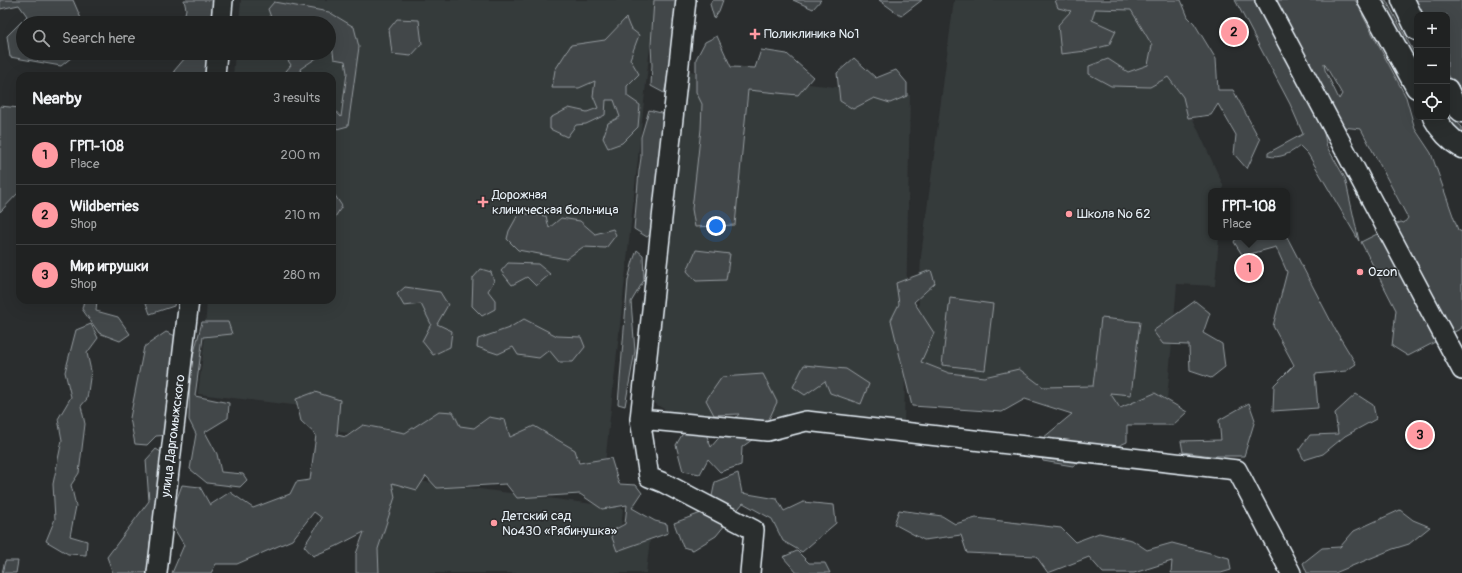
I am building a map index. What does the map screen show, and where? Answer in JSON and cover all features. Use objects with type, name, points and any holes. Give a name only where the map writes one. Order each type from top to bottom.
[{"type":"main road","points":[[1369,0],[1415,84]]},
{"type":"main road","points":[[1403,0],[1414,23]]},
{"type":"main road","points":[[1450,96],[1453,103],[1462,111]]},
{"type":"main road","points":[[1436,120],[1440,129],[1453,142],[1462,147]]},
{"type":"street","points":[[222,16],[224,0]]},
{"type":"street","points":[[686,0],[640,419],[648,477],[754,530],[750,573]]},
{"type":"street","points":[[1265,0],[1462,370]]},
{"type":"street","points":[[215,72],[216,60]]},
{"type":"street","name":"улица Даргомыжского","points":[[157,573],[189,304]]},
{"type":"street","points":[[640,419],[767,431],[806,421],[1237,470],[1291,573]]},
{"type":"shaded area","points":[[0,0],[73,0],[80,16],[27,16],[19,5],[0,9]]},
{"type":"shaded area","points":[[184,0],[216,0],[215,16],[184,16],[186,9]]},
{"type":"shaded area","name":"Дорожная клиническая больница","points":[[241,0],[655,0],[605,464],[341,432],[319,408],[198,394],[204,345],[207,304],[336,304],[336,72],[233,72],[234,60],[336,60],[336,16],[240,16]]},
{"type":"shaded area","points":[[654,0],[678,0],[669,74],[664,93],[651,86],[651,45]]},
{"type":"shaded area","points":[[712,0],[723,0],[719,11],[714,18],[710,4]]},
{"type":"shaded area","points":[[793,0],[821,0],[813,9]]},
{"type":"shaded area","points":[[879,0],[922,0],[901,16]]},
{"type":"shaded area","name":"Школа № 62","points":[[954,0],[1059,0],[1141,5],[1223,185],[1223,188],[1208,188],[1208,240],[1219,240],[1215,286],[1177,284],[1166,411],[915,382],[921,256]]},
{"type":"shaded area","points":[[1055,0],[1181,0],[1188,17],[1194,23],[1216,59],[1218,90],[1233,90],[1260,140],[1247,169],[1234,154],[1236,135],[1218,104],[1211,115],[1188,118],[1183,97],[1168,77],[1150,87],[1111,86],[1089,74],[1089,66],[1108,59],[1128,72],[1148,65],[1152,45],[1131,10],[1095,9],[1092,20],[1116,31],[1109,45],[1086,51],[1061,54],[1058,25],[1071,11],[1058,8]]},
{"type":"shaded area","points":[[1235,0],[1355,0],[1362,10],[1363,16],[1406,97],[1415,129],[1431,153],[1458,230],[1462,232],[1462,328],[1408,356],[1392,346],[1396,310],[1361,242],[1401,222],[1404,223],[1408,218],[1361,129],[1343,127],[1334,112],[1323,129],[1327,147],[1345,178],[1359,241],[1308,154],[1300,146],[1285,155],[1277,157],[1268,156],[1268,153],[1303,134],[1290,104]],"holes":[[[1324,63],[1342,94],[1339,99],[1325,70]]]},
{"type":"shaded area","points":[[1378,0],[1386,0],[1414,52],[1414,67]]},
{"type":"shaded area","points":[[1409,0],[1462,0],[1462,100],[1450,80],[1450,12],[1415,12]]},
{"type":"shaded area","points":[[274,2],[329,12],[336,16],[270,16],[268,9]]},
{"type":"shaded area","points":[[336,16],[354,27],[359,47],[348,126],[337,129],[336,111],[341,117],[347,73],[345,61],[336,59]]},
{"type":"shaded area","points":[[626,18],[630,28],[639,35],[630,59],[639,74],[627,86],[627,96],[640,105],[638,127],[622,143],[608,148],[603,138],[608,123],[620,117],[614,100],[606,100],[605,115],[586,124],[576,125],[567,137],[550,129],[550,118],[569,108],[587,112],[598,108],[593,96],[595,81],[579,88],[552,88],[555,70],[571,45],[605,40]]},
{"type":"shaded area","points":[[397,19],[419,20],[422,44],[411,56],[392,54],[389,29]]},
{"type":"shaded area","points":[[16,27],[16,58],[10,57],[7,36]]},
{"type":"shaded area","points":[[717,36],[731,67],[755,68],[761,50],[787,54],[813,77],[798,95],[748,90],[735,225],[695,227],[692,209],[701,129],[702,104],[696,92],[696,59],[705,42]]},
{"type":"shaded area","points":[[854,58],[876,78],[896,70],[907,83],[907,96],[890,103],[874,98],[853,109],[840,101],[837,73]]},
{"type":"shaded area","points":[[27,60],[68,60],[61,66]]},
{"type":"shaded area","points":[[183,60],[211,60],[209,72],[174,71]]},
{"type":"shaded area","points":[[288,60],[314,60],[300,69],[301,72],[285,72],[291,65]]},
{"type":"shaded area","points":[[688,71],[910,95],[904,428],[755,414],[672,414],[654,403],[651,387]]},
{"type":"shaded area","points":[[0,106],[16,108],[16,195],[0,212]]},
{"type":"shaded area","points":[[649,110],[665,114],[652,233],[647,237],[634,229],[641,158],[641,137]]},
{"type":"shaded area","points":[[1450,116],[1462,127],[1462,139],[1443,120],[1450,120]]},
{"type":"shaded area","points":[[336,197],[342,206],[336,216]]},
{"type":"shaded area","points":[[519,213],[546,216],[549,228],[561,218],[580,221],[595,234],[613,229],[616,235],[606,248],[583,247],[566,259],[518,250],[507,239],[509,231]]},
{"type":"shaded area","points":[[1235,240],[1289,240],[1336,331],[1356,364],[1346,371],[1315,374],[1318,408],[1273,411],[1274,385],[1294,365],[1273,326],[1287,272],[1276,247],[1243,256],[1234,242]]},
{"type":"shaded area","points":[[637,250],[643,255],[644,280],[631,302],[635,351],[625,406],[618,404],[628,280]]},
{"type":"shaded area","points":[[696,250],[730,254],[726,280],[696,281],[687,271]]},
{"type":"shaded area","points":[[508,263],[538,264],[550,274],[536,286],[527,277],[512,285],[501,271]]},
{"type":"shaded area","points":[[481,269],[491,272],[494,281],[488,291],[495,300],[495,309],[482,316],[472,306],[473,278]]},
{"type":"shaded area","points":[[931,270],[935,283],[914,302],[934,333],[921,362],[949,373],[984,377],[1019,369],[1043,387],[1093,386],[1101,318],[1140,322],[1131,395],[1110,393],[1120,408],[1155,393],[1187,412],[1173,425],[1127,425],[1127,442],[1073,466],[1043,461],[1037,443],[1072,414],[1025,399],[1002,412],[912,406],[891,320],[899,304],[896,283]]},
{"type":"shaded area","points":[[405,287],[440,292],[448,305],[437,324],[452,331],[450,347],[433,355],[422,341],[431,324],[421,304],[404,306],[397,294]]},
{"type":"shaded area","points":[[950,298],[993,304],[985,370],[942,365]]},
{"type":"shaded area","points":[[1195,301],[1210,313],[1203,333],[1222,344],[1225,367],[1211,378],[1190,371],[1189,345],[1163,344],[1153,331]]},
{"type":"shaded area","points":[[83,304],[97,304],[96,311],[118,317],[130,334],[120,341],[99,333],[82,309]]},
{"type":"shaded area","points":[[146,304],[174,304],[174,306],[150,314]]},
{"type":"shaded area","points":[[524,319],[557,336],[581,337],[585,347],[573,362],[559,362],[549,350],[539,358],[518,355],[513,347],[498,354],[477,347],[478,339],[509,328]]},
{"type":"shaded area","points":[[202,322],[228,322],[232,334],[203,337],[195,396],[229,403],[228,418],[205,432],[217,454],[221,472],[243,474],[247,480],[240,487],[207,483],[190,469],[196,434],[189,420],[190,368]]},
{"type":"shaded area","points":[[91,324],[98,338],[87,353],[91,371],[87,399],[81,406],[85,424],[79,473],[71,485],[76,506],[70,536],[87,541],[86,555],[68,554],[46,541],[55,519],[53,484],[62,440],[58,419],[71,397],[65,372],[76,330]]},
{"type":"shaded area","points":[[166,332],[178,337],[168,435],[156,436],[147,445],[135,444],[130,418],[144,347]]},
{"type":"shaded area","points":[[804,365],[846,369],[869,384],[861,404],[830,393],[825,381],[805,395],[793,387]]},
{"type":"shaded area","points":[[763,374],[777,402],[763,432],[742,447],[741,465],[720,472],[708,459],[700,474],[683,471],[676,445],[689,423],[703,426],[711,447],[739,414],[714,415],[706,400],[722,377]]},
{"type":"shaded area","points":[[315,392],[340,400],[337,435],[346,437],[363,425],[405,433],[439,411],[453,412],[460,426],[474,428],[489,417],[505,420],[510,437],[534,426],[575,450],[579,463],[611,458],[619,484],[636,485],[642,493],[632,508],[655,521],[667,524],[668,533],[617,551],[610,532],[625,524],[627,505],[602,509],[580,494],[517,498],[506,484],[437,488],[426,476],[417,490],[392,483],[395,497],[378,549],[379,573],[356,573],[356,554],[364,532],[313,556],[304,546],[322,518],[314,512],[292,540],[237,564],[216,564],[211,573],[172,573],[184,545],[169,520],[182,485],[200,487],[210,505],[230,492],[253,508],[290,494],[296,482],[310,480],[316,435],[301,421],[296,399]]},
{"type":"shaded area","points":[[1356,394],[1373,405],[1376,419],[1345,436],[1323,454],[1304,460],[1299,450],[1310,435],[1338,434],[1335,413]]},
{"type":"shaded area","points":[[1249,403],[1255,420],[1244,456],[1211,456],[1183,452],[1181,441],[1221,440],[1219,420]]},
{"type":"shaded area","points":[[156,449],[164,454],[157,517],[150,542],[149,573],[113,573],[107,557],[149,501],[146,460]]},
{"type":"shaded area","points":[[738,473],[742,493],[777,499],[784,511],[803,502],[834,505],[836,523],[802,552],[783,541],[772,519],[743,503],[716,536],[693,550],[683,547],[674,523],[709,510],[715,482]]},
{"type":"shaded area","name":"Детский сад №430 «Рябинушка»","points":[[374,475],[623,508],[620,537],[650,540],[646,573],[360,573]]},
{"type":"shaded area","points":[[899,510],[942,516],[955,524],[976,518],[1061,528],[1075,542],[1099,533],[1132,540],[1147,550],[1172,543],[1229,558],[1231,570],[1221,573],[1171,573],[1172,561],[1134,573],[1103,573],[1089,557],[1048,573],[1036,556],[967,553],[961,535],[924,540],[894,524]]},
{"type":"shaded area","points":[[1400,510],[1413,520],[1430,527],[1409,544],[1335,573],[1307,573],[1303,563],[1322,548],[1340,547],[1354,531]]},
{"type":"shaded area","points":[[797,551],[809,563],[825,563],[830,573],[797,573],[783,557]]},
{"type":"shaded area","points":[[5,561],[18,561],[16,573],[2,573]]},
{"type":"place","name":"Wildberries","points":[[1234,32]]},
{"type":"place","name":"Поликлиника №1","points":[[755,34]]},
{"type":"place","name":"Дорожная клиническая больница","points":[[483,202]]},
{"type":"place","name":"Школа № 62","points":[[1069,214]]},
{"type":"place","name":"ГРП-108","points":[[1249,268]]},
{"type":"place","name":"Ozon","points":[[1360,272]]},
{"type":"place","name":"Мир игрушки","points":[[1420,435]]},
{"type":"place","name":"Детский сад №430 «Рябинушка»","points":[[494,523]]}]
